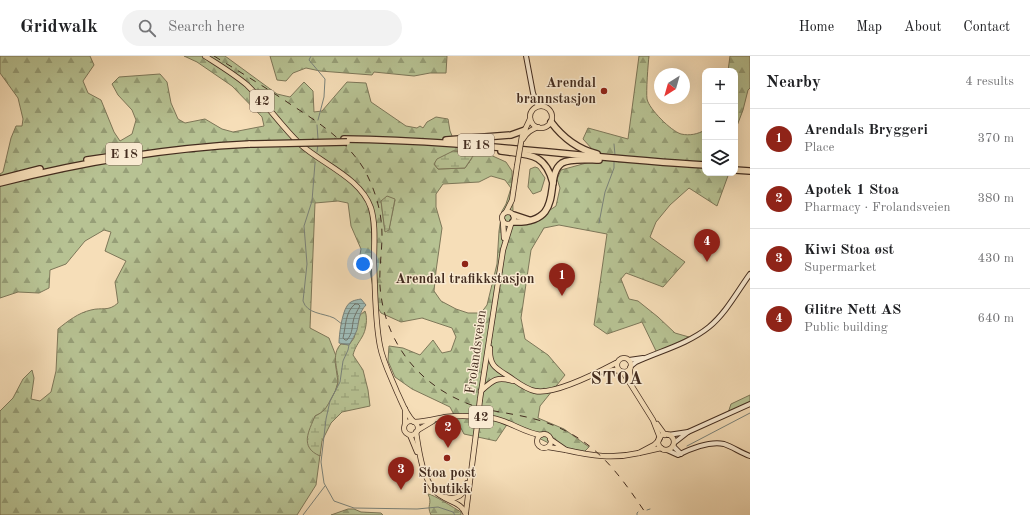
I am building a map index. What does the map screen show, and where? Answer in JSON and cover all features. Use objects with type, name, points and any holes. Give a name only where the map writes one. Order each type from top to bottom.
[{"type":"highway","name":"E 18","points":[[551,122],[565,137],[580,148],[607,158]]},
{"type":"highway","name":"E 18","points":[[424,142],[511,135],[525,130]]},
{"type":"highway","name":"E 18","points":[[346,141],[444,146],[599,160]]},
{"type":"highway","name":"E 18","points":[[0,179],[26,172],[104,157],[214,144],[346,141],[424,142],[702,167]]},
{"type":"highway","name":"E 18","points":[[0,183],[47,171],[105,161],[250,143]]},
{"type":"highway","name":"E 18","points":[[501,151],[528,155],[539,160],[548,168],[553,183]]},
{"type":"highway","name":"E 18","points":[[512,223],[524,222],[540,216],[548,207],[551,201],[553,183],[557,168],[563,162],[574,160],[599,160],[607,158]]},
{"type":"highway","points":[[738,167],[750,168]]},
{"type":"highway","points":[[738,170],[750,171]]},
{"type":"highway","points":[[513,214],[530,220]]},
{"type":"main road","name":"42","points":[[205,56],[225,68],[243,82],[256,94],[299,143],[358,186],[366,197],[370,205],[374,222],[375,282],[380,347],[386,367],[404,409],[417,425],[417,431]]},
{"type":"main road","name":"42","points":[[512,223],[515,219],[512,200],[522,136],[533,110],[538,106]]},
{"type":"main road","points":[[521,142],[527,133],[538,127],[545,127],[551,122],[552,116],[550,110],[544,106],[538,106]]},
{"type":"main road","points":[[530,119],[533,124],[538,127]]},
{"type":"main road","name":"42","points":[[503,221],[502,217],[512,200]]},
{"type":"main road","points":[[506,212],[513,214]]},
{"type":"main road","points":[[503,221],[507,224],[512,223]]},
{"type":"main road","name":"Frolandsveien","points":[[466,515],[481,391],[504,241],[503,221]]},
{"type":"main road","name":"Frolandsveien","points":[[504,241],[512,223]]},
{"type":"main road","name":"42","points":[[491,326],[490,356],[492,362],[498,370],[533,391],[548,391],[600,372],[616,363],[622,357],[629,360]]},
{"type":"main road","points":[[629,360],[632,386]]},
{"type":"main road","points":[[616,363],[617,368],[622,372],[632,386],[653,420],[667,435],[672,437],[673,445],[667,450],[659,445],[659,439],[653,420]]},
{"type":"main road","name":"42","points":[[600,372],[614,370],[622,372],[627,371],[631,367]]},
{"type":"main road","name":"42","points":[[481,391],[492,381],[497,379],[505,379],[516,382]]},
{"type":"main road","name":"42","points":[[404,409],[404,430],[410,435],[437,419]]},
{"type":"main road","name":"42","points":[[405,424],[408,421],[415,422],[461,415],[498,419],[509,422],[535,434],[548,436],[566,450]]},
{"type":"main road","name":"42","points":[[524,430],[542,448],[548,447],[590,456],[616,457],[662,448]]},
{"type":"main road","name":"Frolandsveien","points":[[417,431],[423,467]]},
{"type":"main road","name":"Frolandsveien","points":[[410,435],[431,486],[440,495],[461,506],[466,515]]},
{"type":"main road","points":[[537,444],[538,437],[541,435]]},
{"type":"main road","name":"42","points":[[640,453],[667,435]]},
{"type":"main road","points":[[548,447],[550,439]]},
{"type":"main road","name":"Frolandsveien","points":[[440,495],[456,498],[463,493],[466,488],[469,471],[472,467]]},
{"type":"street","points":[[526,56],[533,93],[538,106]]},
{"type":"street","points":[[631,367],[645,358],[677,345],[708,328],[729,304],[750,274]]},
{"type":"street","points":[[629,360],[645,358]]},
{"type":"street","points":[[667,435],[688,432],[750,404]]},
{"type":"street","points":[[681,454],[673,445],[688,432]]},
{"type":"street","points":[[667,450],[676,455],[702,446],[719,444],[730,446],[750,456]]},
{"type":"green space","points":[[0,56],[90,56],[94,65],[83,81],[88,93],[101,100],[114,132],[120,141],[132,134],[136,120],[132,110],[118,95],[112,84],[119,77],[160,74],[167,82],[171,103],[178,119],[185,123],[205,119],[222,129],[233,132],[264,126],[262,117],[232,86],[197,62],[184,56],[225,56],[277,94],[290,97],[304,82],[313,91],[314,112],[322,111],[347,82],[366,83],[371,102],[406,126],[417,128],[420,126],[423,128],[427,122],[436,117],[448,119],[450,131],[455,143],[476,147],[506,162],[512,171],[513,212],[522,220],[541,216],[556,206],[560,188],[557,179],[561,170],[590,162],[593,150],[583,139],[588,128],[628,139],[639,56],[649,56],[647,99],[652,108],[666,124],[681,134],[688,135],[702,132],[702,176],[728,176],[717,206],[689,188],[670,205],[656,222],[650,237],[685,262],[663,287],[626,273],[621,279],[629,299],[638,301],[675,333],[689,337],[657,353],[642,322],[607,334],[594,325],[607,234],[559,225],[544,228],[531,250],[521,318],[525,339],[548,355],[565,375],[540,406],[538,418],[564,429],[589,447],[582,454],[565,451],[508,423],[496,441],[464,434],[450,407],[412,389],[395,377],[388,361],[389,346],[403,348],[420,355],[433,340],[442,353],[451,351],[456,337],[452,328],[422,318],[401,322],[381,313],[376,304],[370,271],[358,266],[361,249],[351,226],[348,203],[338,201],[315,203],[310,328],[329,338],[336,356],[335,361],[338,382],[335,392],[325,411],[315,416],[317,454],[320,455],[316,485],[297,515],[0,515],[0,411],[13,398],[23,379],[32,370],[34,378],[31,399],[40,401],[51,392],[56,371],[58,329],[69,320],[86,311],[108,308],[118,303],[115,282],[126,261],[105,251],[111,232],[104,230],[85,241],[66,264],[50,270],[49,288],[39,293],[18,292],[0,298],[0,174],[3,172],[11,138],[16,126],[22,126],[23,119],[18,98],[0,73]],"holes":[[[453,151],[465,152],[472,158],[465,168],[438,169],[434,164]],[[491,176],[505,180],[511,188],[502,211],[497,264],[487,305],[481,313],[468,313],[456,309],[441,301],[434,291],[442,228],[436,207],[436,194],[443,184],[479,182]],[[395,200],[389,229],[385,231],[381,201]]]},
{"type":"green space","points":[[270,56],[447,56],[446,73],[430,73],[414,76],[374,72],[372,75],[320,71],[306,68],[293,73],[286,81],[277,80]]},
{"type":"green space","points":[[730,56],[750,56],[750,88],[748,90],[738,123],[738,68],[728,68]]},
{"type":"green space","points":[[453,151],[475,153],[465,168],[438,169],[434,164],[437,159]]},
{"type":"green space","points":[[535,167],[538,168],[545,178],[541,191],[533,194],[528,187],[530,169]]},
{"type":"green space","points":[[387,196],[395,199],[389,230],[385,232],[381,201]]},
{"type":"green space","points":[[365,311],[365,331],[353,355],[363,370],[370,406],[342,412],[331,423],[322,441],[320,456],[310,448],[307,438],[308,433],[315,416],[326,408],[337,388],[338,378],[335,358],[338,348],[341,344],[349,345],[354,338],[360,315]]},
{"type":"green space","points":[[750,395],[750,402],[728,413],[731,404]]},
{"type":"green space","points":[[428,494],[461,512],[461,515],[431,515]]},
{"type":"green space","points":[[348,509],[354,509],[361,512],[381,513],[383,515],[331,515]]},
{"type":"water","points":[[361,299],[366,305],[361,314],[355,334],[349,345],[339,343],[341,324],[345,309],[351,302]]},
{"type":"waterway","points":[[311,56],[309,60],[325,79],[324,97],[318,120]]},
{"type":"waterway","points":[[317,125],[318,139]]},
{"type":"waterway","points":[[317,152],[318,144]]},
{"type":"waterway","points":[[614,144],[615,155]]},
{"type":"waterway","points":[[599,223],[605,192],[614,168],[614,161]]},
{"type":"waterway","points":[[315,163],[312,201],[304,226],[307,264],[303,301],[312,311],[330,316],[342,324]]},
{"type":"waterway","points":[[349,345],[343,361],[340,382],[330,401],[326,419],[321,462],[324,483],[334,501],[354,508],[417,509],[438,507],[453,512],[455,515]]},
{"type":"waterway","points":[[687,446],[750,413]]},
{"type":"waterway","points":[[303,515],[325,486]]},
{"type":"railway","points":[[214,56],[331,132],[349,149],[364,169],[375,193],[381,218],[382,235],[380,286],[386,319],[395,340],[421,375],[446,393],[474,406],[529,418],[555,426],[571,433],[597,452],[608,463],[647,515]]},
{"type":"place","name":"Arendal brannstasjon","points":[[604,91]]},
{"type":"place","name":"Glitre Nett AS","points":[[707,262]]},
{"type":"place","name":"Arendal trafikkstasjon","points":[[465,264]]},
{"type":"place","name":"Arendals Bryggeri","points":[[562,296]]},
{"type":"place","name":"Apotek 1 Stoa","points":[[448,448]]},
{"type":"place","name":"Stoa post i butikk","points":[[447,458]]},
{"type":"place","name":"Kiwi Stoa øst","points":[[401,490]]},
{"type":"district","name":"STOA","points":[[617,379]]}]
